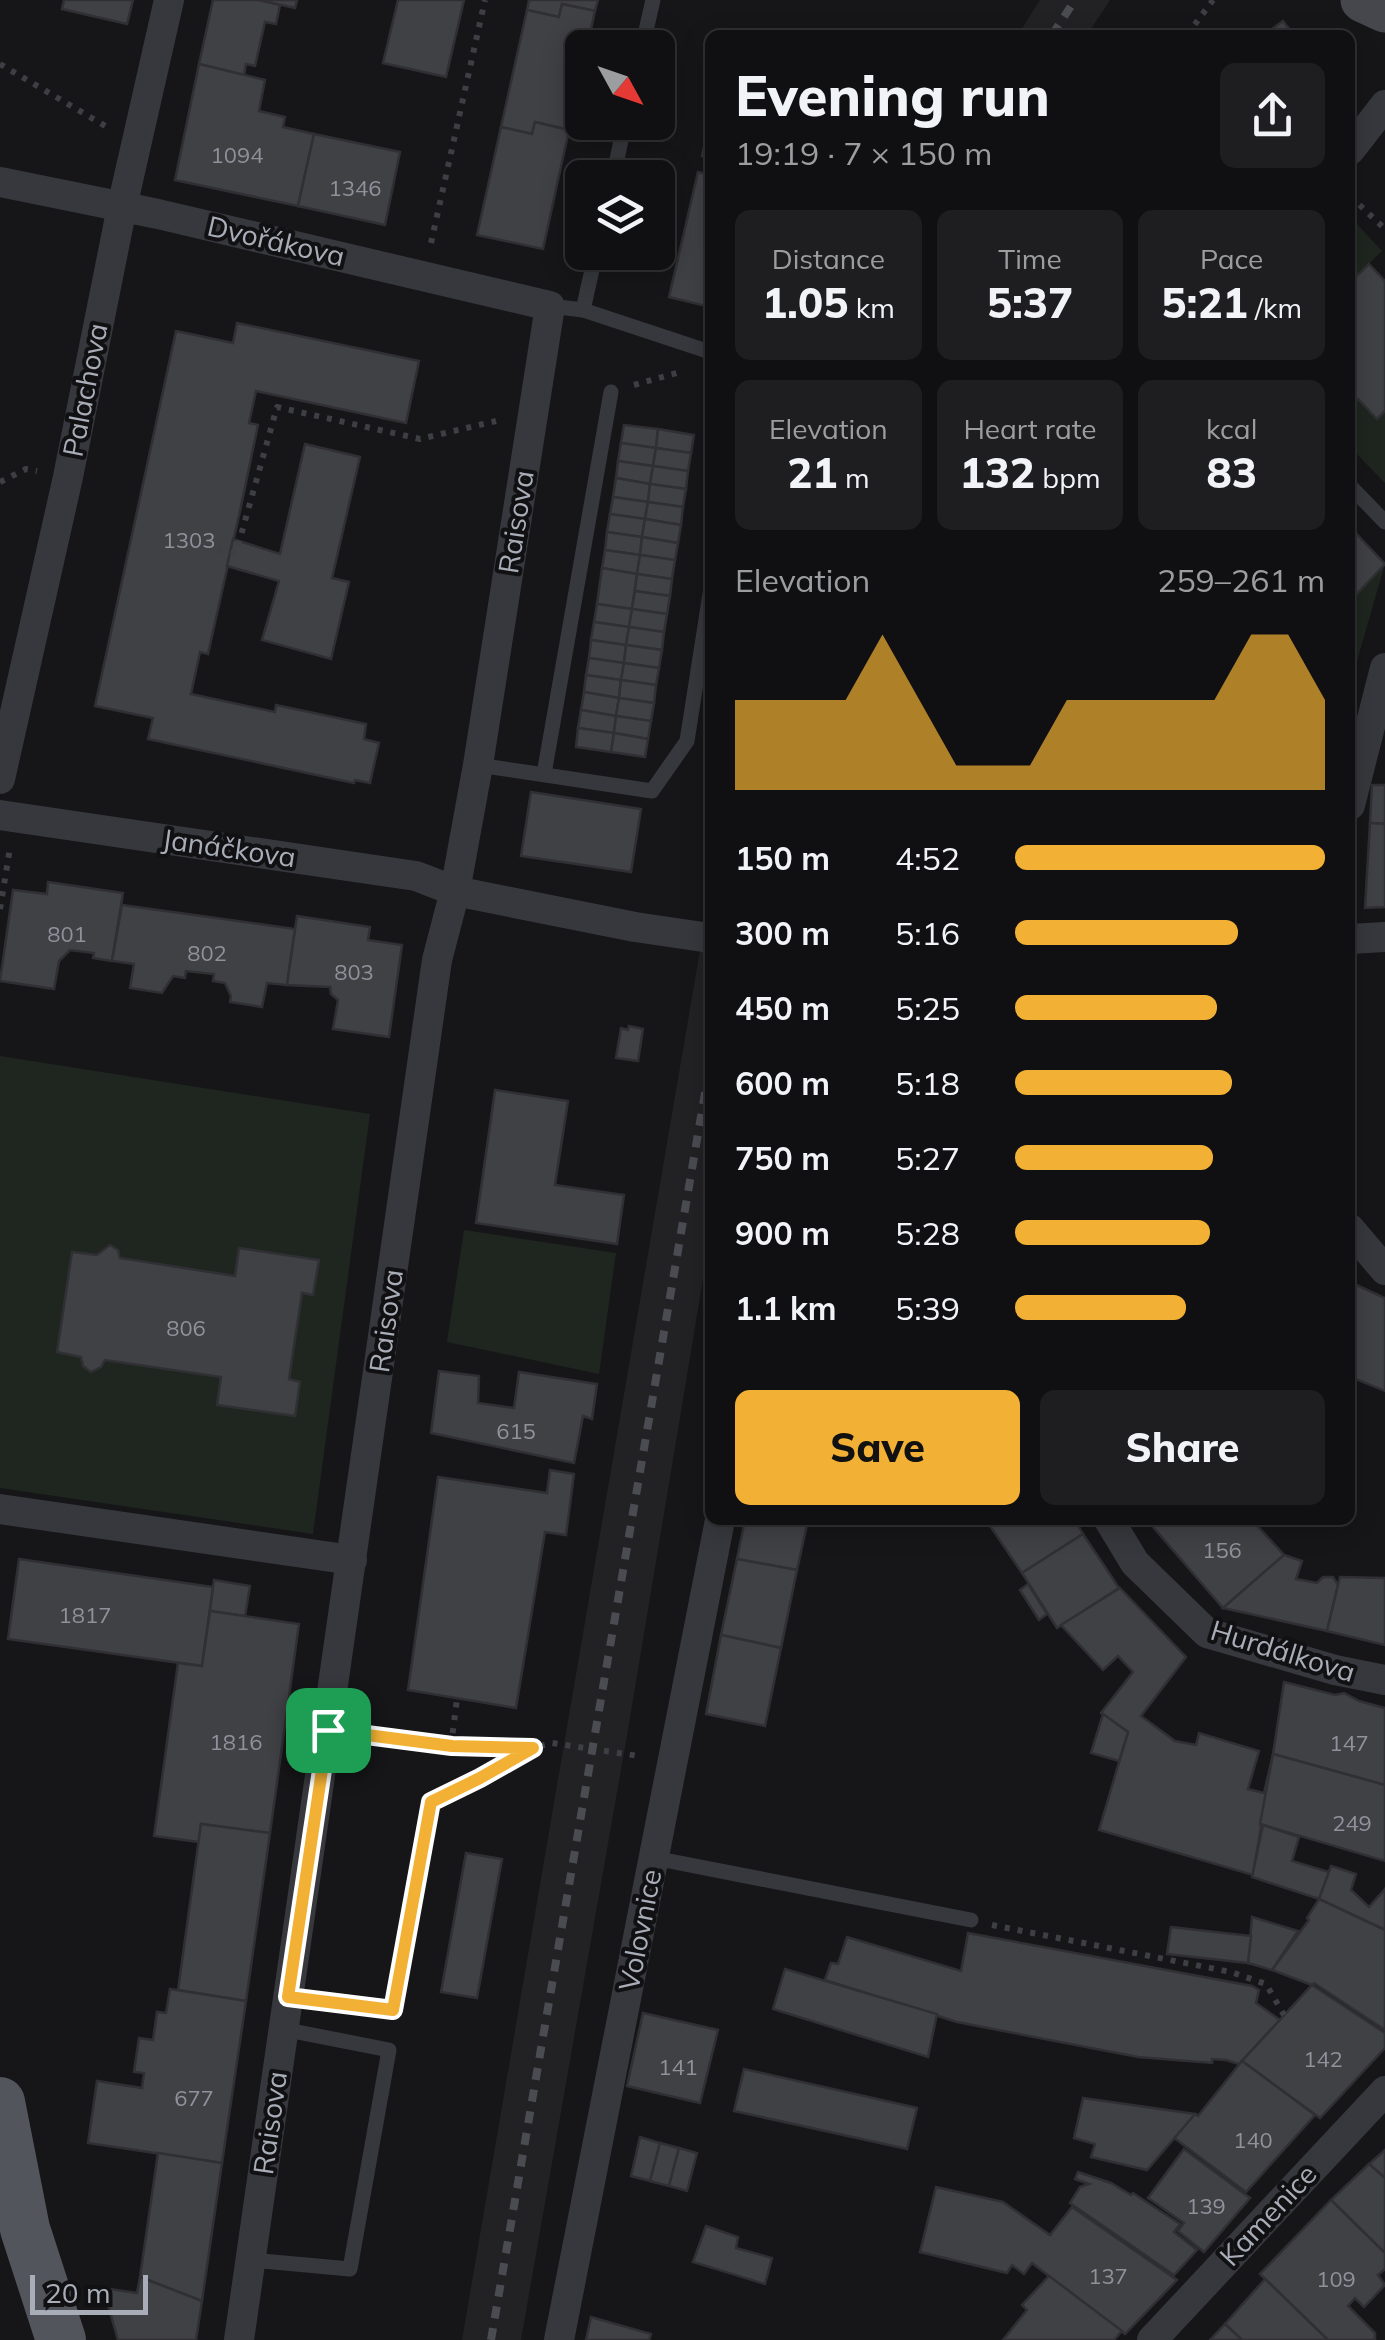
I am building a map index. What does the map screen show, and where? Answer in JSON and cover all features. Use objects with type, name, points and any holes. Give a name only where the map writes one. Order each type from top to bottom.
[{"type":"main road","points":[[0,2102],[25,2229],[61,2340]]},
{"type":"street","name":"Palachova","points":[[0,779],[169,0]]},
{"type":"street","points":[[1364,0],[1385,10]]},
{"type":"street","points":[[1355,143],[1385,104]]},
{"type":"street","name":"Dvořákova","points":[[0,182],[122,206],[550,306]]},
{"type":"street","name":"Raisova","points":[[241,2326],[437,960],[455,890],[478,765],[550,306]]},
{"type":"street","points":[[1355,765],[1385,668]]},
{"type":"street","name":"Janáčkova","points":[[8,816],[416,876],[455,890],[705,937]]},
{"type":"street","points":[[1355,939],[1385,936]]},
{"type":"street","points":[[1355,1235],[1385,1270]]},
{"type":"street","points":[[0,1509],[352,1560]]},
{"type":"street","name":"Volovnice","points":[[559,2340],[719,1525]]},
{"type":"street","name":"Hurdálkova","points":[[1111,1525],[1135,1563],[1208,1633],[1335,1670],[1385,1680]]},
{"type":"street","name":"Kamenice","points":[[1152,2340],[1385,2091]]},
{"type":"lane","points":[[646,30],[653,0]]},
{"type":"lane","points":[[583,310],[592,270]]},
{"type":"lane","points":[[550,306],[583,310],[705,350]]},
{"type":"lane","points":[[544,774],[611,392]]},
{"type":"lane","points":[[1355,491],[1385,522]]},
{"type":"lane","points":[[478,765],[652,792],[687,741],[705,626]]},
{"type":"lane","points":[[288,1997],[393,2010],[431,1802]]},
{"type":"lane","points":[[654,1858],[971,1920]]},
{"type":"lane","points":[[252,2260],[350,2269],[389,2050],[282,2029]]},
{"type":"path","points":[[424,275],[485,0]]},
{"type":"path","points":[[1191,30],[1213,0]]},
{"type":"path","points":[[0,64],[136,144]]},
{"type":"path","points":[[1355,201],[1385,229]]},
{"type":"path","points":[[218,550],[236,553],[277,408],[420,439],[534,412]]},
{"type":"path","points":[[0,910],[8,816]]},
{"type":"path","points":[[452,1746],[457,1700]]},
{"type":"path","points":[[328,1730],[452,1746],[533,1748]]},
{"type":"path","points":[[431,1802],[533,1748],[552,1743],[644,1757]]},
{"type":"path","points":[[971,1920],[1231,1972],[1266,1984],[1284,2015]]},
{"type":"shaded area","points":[[1040,0],[1110,0],[1090,30],[1021,30]]},
{"type":"shaded area","points":[[1355,222],[1382,251],[1355,277]]},
{"type":"shaded area","points":[[1355,398],[1377,418],[1385,411],[1385,483],[1355,452]]},
{"type":"shaded area","points":[[1385,564],[1355,668],[1355,596]]},
{"type":"shaded area","points":[[705,921],[705,1267],[629,1724],[521,2340],[462,2340]]},
{"type":"shaded area","points":[[0,1056],[370,1114],[313,1534],[0,1488]]},
{"type":"shaded area","points":[[464,1230],[616,1253],[599,1374],[447,1342]]},
{"type":"building","points":[[64,0],[133,0],[127,24],[62,9]]},
{"type":"building","points":[[213,0],[259,0],[280,5],[276,24],[265,22],[255,66],[246,64],[244,75],[199,64]]},
{"type":"building","points":[[259,0],[297,0],[295,8]]},
{"type":"building","points":[[398,0],[464,0],[446,77],[383,63]]},
{"type":"building","points":[[529,0],[598,0],[595,11],[562,4],[559,17],[527,10]]},
{"type":"building","points":[[562,4],[595,11],[591,30],[565,30],[565,129],[535,122],[532,134],[501,127],[527,10],[559,17]]},
{"type":"building","points":[[1283,21],[1290,30],[1271,30]]},
{"type":"building","points":[[199,64],[265,80],[259,111],[285,117],[283,127],[314,134],[298,206],[175,180]]},
{"type":"building","points":[[535,122],[565,129],[567,140],[543,249],[477,235],[501,127],[532,134]]},
{"type":"building","points":[[314,134],[400,152],[385,225],[298,206]]},
{"type":"building","points":[[698,172],[705,174],[705,306],[669,297]]},
{"type":"building","points":[[1369,264],[1385,281],[1385,411],[1377,419],[1358,399],[1355,402],[1355,277]]},
{"type":"building","points":[[237,323],[419,361],[406,423],[256,391],[249,423],[258,425],[240,511],[208,654],[200,652],[191,694],[275,712],[276,705],[366,724],[364,739],[379,743],[370,783],[354,783],[148,739],[153,718],[95,706],[176,331],[233,343]]},
{"type":"building","points":[[624,425],[658,429],[656,448],[621,443]]},
{"type":"building","points":[[658,429],[694,435],[691,453],[656,448]]},
{"type":"building","points":[[621,443],[656,448],[653,466],[618,461]]},
{"type":"building","points":[[305,444],[360,457],[332,578],[349,582],[331,659],[262,640],[279,581],[227,566],[233,539],[280,554]]},
{"type":"building","points":[[656,448],[691,453],[688,471],[653,466]]},
{"type":"building","points":[[618,461],[653,466],[650,484],[616,478]]},
{"type":"building","points":[[653,466],[688,471],[686,489],[650,484]]},
{"type":"building","points":[[616,478],[650,484],[648,502],[613,497]]},
{"type":"building","points":[[650,484],[686,489],[683,507],[648,502]]},
{"type":"building","points":[[613,497],[648,502],[645,519],[610,514]]},
{"type":"building","points":[[648,502],[683,507],[681,525],[645,519]]},
{"type":"building","points":[[610,514],[645,519],[642,537],[607,532]]},
{"type":"building","points":[[645,519],[681,525],[678,543],[642,537]]},
{"type":"building","points":[[607,532],[642,537],[640,555],[605,550]]},
{"type":"building","points":[[1355,532],[1385,564],[1355,596]]},
{"type":"building","points":[[642,537],[678,543],[675,560],[640,555]]},
{"type":"building","points":[[605,550],[640,555],[637,574],[602,568]]},
{"type":"building","points":[[640,555],[675,560],[672,579],[637,574]]},
{"type":"building","points":[[602,568],[637,574],[632,609],[597,604]]},
{"type":"building","points":[[637,574],[672,579],[670,596],[635,591]]},
{"type":"building","points":[[635,591],[670,596],[667,614],[632,609]]},
{"type":"building","points":[[597,604],[632,609],[629,627],[594,622]]},
{"type":"building","points":[[632,609],[667,614],[664,632],[629,627]]},
{"type":"building","points":[[594,622],[629,627],[626,645],[591,640]]},
{"type":"building","points":[[629,627],[664,632],[662,650],[626,645]]},
{"type":"building","points":[[591,640],[626,645],[624,663],[589,658]]},
{"type":"building","points":[[626,645],[662,650],[659,668],[624,663]]},
{"type":"building","points":[[589,658],[624,663],[621,680],[586,675]]},
{"type":"building","points":[[624,663],[659,668],[656,685],[621,680]]},
{"type":"building","points":[[586,675],[621,680],[619,698],[584,692]]},
{"type":"building","points":[[621,680],[656,685],[654,703],[619,698]]},
{"type":"building","points":[[584,692],[619,698],[616,716],[581,710]]},
{"type":"building","points":[[619,698],[654,703],[651,721],[616,716]]},
{"type":"building","points":[[581,710],[616,716],[614,733],[578,728]]},
{"type":"building","points":[[616,716],[651,721],[648,739],[614,733]]},
{"type":"building","points":[[578,728],[614,733],[611,752],[576,747]]},
{"type":"building","points":[[614,733],[648,739],[645,757],[611,752]]},
{"type":"building","points":[[1372,785],[1385,785],[1385,824],[1370,823]]},
{"type":"building","points":[[531,792],[641,809],[631,872],[521,856]]},
{"type":"building","points":[[1370,823],[1385,824],[1385,907],[1365,908]]},
{"type":"building","points":[[48,882],[123,893],[112,961],[93,958],[94,953],[70,950],[59,961],[54,989],[0,981],[13,890],[47,894]]},
{"type":"building","points":[[122,905],[295,929],[287,985],[267,983],[262,1007],[230,1002],[225,983],[213,981],[214,974],[186,971],[185,978],[173,976],[162,993],[130,988],[134,964],[112,961]]},
{"type":"building","points":[[297,916],[370,927],[368,940],[402,945],[389,1037],[333,1029],[338,1000],[330,987],[287,985]]},
{"type":"building","points":[[629,1026],[643,1029],[638,1061],[616,1058],[621,1028],[628,1030]]},
{"type":"building","points":[[495,1090],[568,1101],[555,1185],[624,1195],[617,1244],[476,1223]]},
{"type":"building","points":[[110,1245],[118,1250],[120,1258],[235,1276],[239,1248],[319,1260],[313,1295],[302,1293],[289,1379],[300,1382],[295,1416],[217,1405],[221,1377],[105,1360],[91,1372],[83,1366],[81,1357],[57,1352],[72,1252],[97,1255]]},
{"type":"building","points":[[1355,1284],[1385,1298],[1385,1391],[1356,1379]]},
{"type":"building","points":[[439,1371],[479,1376],[478,1403],[514,1408],[519,1372],[597,1384],[592,1419],[583,1416],[574,1463],[431,1433]]},
{"type":"building","points":[[550,1470],[574,1474],[566,1535],[545,1532],[516,1708],[408,1690],[438,1477],[547,1493]]},
{"type":"building","points":[[744,1525],[807,1525],[797,1570],[737,1559]]},
{"type":"building","points":[[989,1525],[1078,1525],[1083,1534],[1022,1573]]},
{"type":"building","points":[[1151,1525],[1257,1525],[1284,1555],[1223,1608]]},
{"type":"building","points":[[1083,1534],[1119,1588],[1057,1628],[1022,1573]]},
{"type":"building","points":[[1284,1555],[1302,1561],[1296,1579],[1317,1583],[1323,1577],[1333,1577],[1338,1585],[1327,1631],[1223,1608]]},
{"type":"building","points":[[19,1559],[213,1587],[202,1666],[8,1639]]},
{"type":"building","points":[[737,1559],[797,1570],[781,1648],[721,1635]]},
{"type":"building","points":[[1340,1577],[1385,1578],[1385,1645],[1327,1631]]},
{"type":"building","points":[[214,1580],[250,1586],[245,1616],[210,1611]]},
{"type":"building","points":[[1028,1584],[1047,1614],[1039,1620],[1020,1590]]},
{"type":"building","points":[[1120,1588],[1186,1657],[1141,1716],[1175,1741],[1196,1745],[1199,1733],[1259,1751],[1248,1789],[1264,1793],[1274,1750],[1253,1875],[1099,1830],[1128,1732],[1101,1713],[1133,1672],[1118,1656],[1103,1670],[1061,1625]]},
{"type":"building","points":[[210,1611],[299,1624],[270,1833],[201,1824],[199,1842],[154,1836],[178,1663],[202,1666]]},
{"type":"building","points":[[721,1635],[781,1648],[765,1726],[706,1714]]},
{"type":"building","points":[[1284,1682],[1335,1695],[1344,1693],[1385,1708],[1385,1785],[1273,1754]]},
{"type":"building","points":[[1103,1714],[1128,1732],[1119,1761],[1091,1753]]},
{"type":"building","points":[[1273,1754],[1385,1785],[1385,1861],[1260,1824]]},
{"type":"building","points":[[201,1824],[270,1833],[246,2001],[178,1990]]},
{"type":"building","points":[[1263,1825],[1299,1837],[1292,1861],[1329,1872],[1319,1899],[1252,1877]]},
{"type":"building","points":[[466,1853],[502,1859],[477,1998],[441,1992]]},
{"type":"building","points":[[1331,1866],[1356,1874],[1351,1890],[1369,1907],[1385,1889],[1385,1930],[1319,1899]]},
{"type":"building","points":[[1319,1899],[1385,1930],[1385,2030],[1314,1983],[1272,1970],[1309,1920]]},
{"type":"building","points":[[1252,1917],[1298,1931],[1272,1970],[1248,1963]]},
{"type":"building","points":[[1171,1927],[1251,1936],[1248,1963],[1167,1954]]},
{"type":"building","points":[[968,1933],[1252,1986],[1259,1990],[1256,2003],[1280,2020],[1239,2064],[1212,2059],[1212,2063],[1138,2057],[957,2022],[825,1980],[831,1963],[838,1964],[847,1937],[961,1971]]},
{"type":"building","points":[[785,1969],[937,2014],[928,2057],[773,2009]]},
{"type":"building","points":[[1312,1985],[1385,2033],[1385,2048],[1320,2118],[1242,2061]]},
{"type":"building","points":[[170,1989],[246,2001],[222,2163],[88,2143],[97,2081],[142,2088],[144,2073],[134,2072],[139,2038],[153,2040],[157,2012],[166,2013]]},
{"type":"building","points":[[643,2013],[718,2030],[700,2103],[627,2086]]},
{"type":"building","points":[[1242,2061],[1315,2115],[1246,2192],[1173,2137],[1195,2114],[1198,2116]]},
{"type":"building","points":[[744,2069],[917,2108],[907,2149],[734,2111]]},
{"type":"building","points":[[1083,2098],[1195,2114],[1147,2170],[1091,2157],[1095,2144],[1074,2138]]},
{"type":"building","points":[[640,2137],[660,2143],[650,2181],[631,2176]]},
{"type":"building","points":[[660,2143],[679,2148],[669,2186],[650,2181]]},
{"type":"building","points":[[679,2148],[697,2153],[687,2191],[669,2186]]},
{"type":"building","points":[[1184,2149],[1250,2198],[1204,2252],[1178,2231],[1184,2223],[1148,2198]]},
{"type":"building","points":[[1385,2150],[1385,2178],[1369,2164]]},
{"type":"building","points":[[158,2153],[222,2163],[202,2301],[140,2277]]},
{"type":"building","points":[[1369,2164],[1385,2178],[1385,2253],[1331,2200]]},
{"type":"building","points":[[1078,2172],[1133,2193],[1180,2224],[1174,2232],[1197,2250],[1174,2275],[1070,2203],[1080,2187],[1089,2184],[1075,2179]]},
{"type":"building","points":[[936,2187],[1003,2202],[1050,2235],[1072,2207],[1177,2280],[1125,2334],[1032,2263],[1024,2274],[1012,2265],[1007,2273],[920,2252]]},
{"type":"building","points":[[1331,2200],[1385,2253],[1385,2269],[1378,2275],[1385,2285],[1364,2307],[1355,2298],[1348,2306],[1375,2333],[1375,2340],[1328,2340],[1260,2274]]},
{"type":"building","points":[[706,2226],[738,2237],[736,2248],[772,2258],[765,2284],[693,2262]]},
{"type":"building","points":[[1049,2276],[1122,2331],[1114,2340],[1003,2340],[1027,2310],[1022,2305]]},
{"type":"building","points":[[140,2277],[202,2301],[196,2340],[118,2340],[103,2288],[137,2293]]},
{"type":"building","points":[[1265,2279],[1328,2340],[1242,2340],[1225,2324]]},
{"type":"building","points":[[591,2317],[651,2334],[649,2340],[586,2340]]},
{"type":"building","points":[[1225,2324],[1242,2340],[1210,2340]]},
{"type":"railway","points":[[1055,30],[1075,0]]},
{"type":"railway","points":[[491,2340],[705,1093]]},
{"type":"route","points":[[328,1730],[452,1746],[533,1748],[431,1802],[393,2010],[288,1997],[328,1730]]}]
